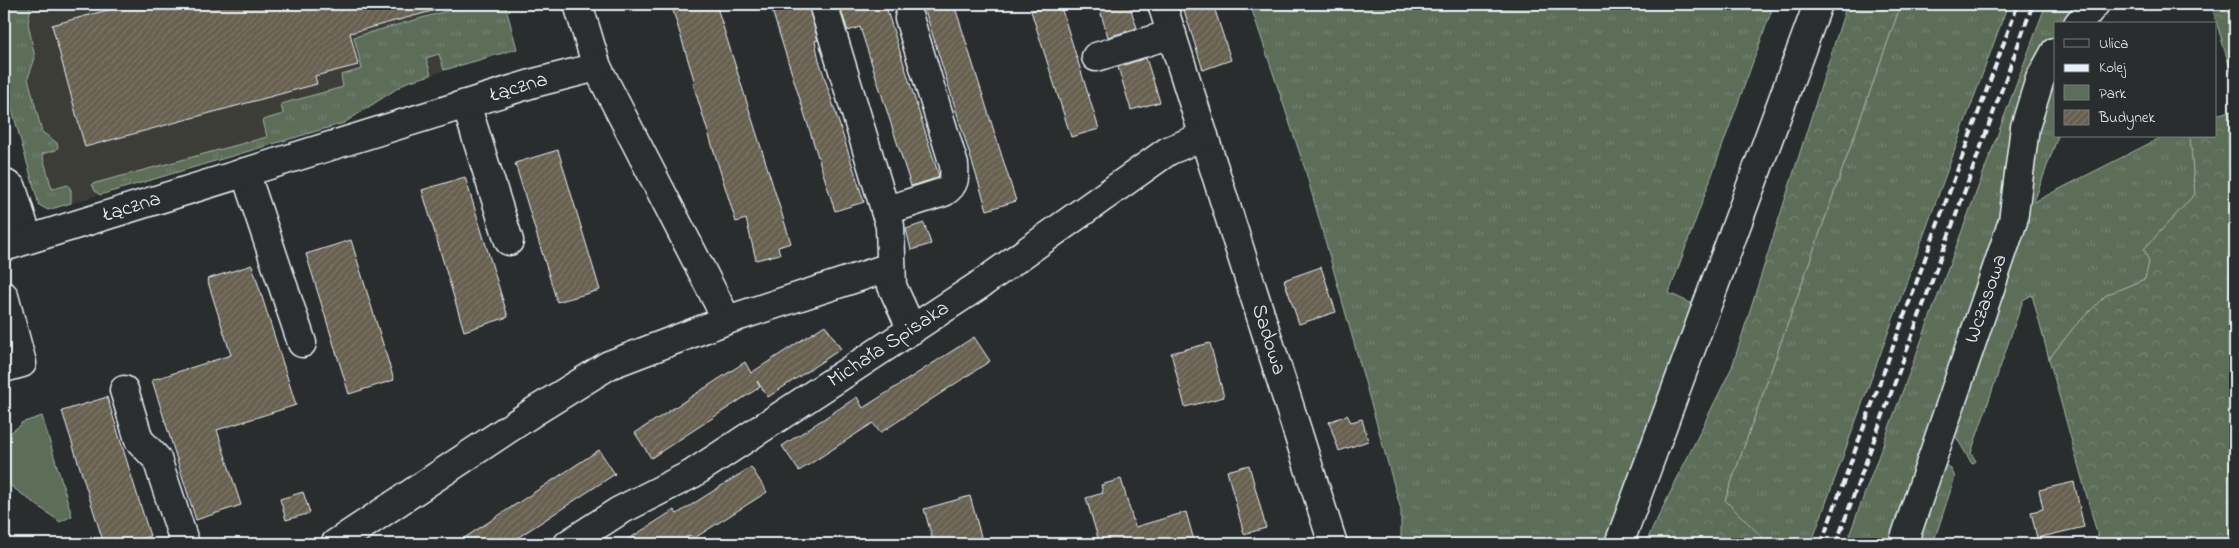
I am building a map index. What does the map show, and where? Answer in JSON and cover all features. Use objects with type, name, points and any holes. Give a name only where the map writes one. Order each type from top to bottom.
[{"type":"street","points":[[578,4],[597,66],[727,320]]},
{"type":"street","points":[[823,4],[892,236],[890,267],[892,286],[912,330]]},
{"type":"street","name":"Sadowa","points":[[1162,4],[1333,544]]},
{"type":"street","points":[[1619,544],[1818,4]]},
{"type":"street","points":[[2080,22],[2095,4]]},
{"type":"street","points":[[885,211],[944,192],[952,187],[955,176],[954,165],[909,18]]},
{"type":"street","points":[[1096,57],[1172,34]]},
{"type":"street","name":"Wczasowa","points":[[1903,544],[2013,221],[2025,127],[2040,79],[2054,54]]},
{"type":"street","name":"Łączna","points":[[16,243],[466,104],[597,66]]},
{"type":"street","points":[[466,104],[509,241]]},
{"type":"street","name":"Michała Spisaka","points":[[568,544],[620,511],[692,474],[912,330],[1168,151],[1204,136]]},
{"type":"street","points":[[245,172],[302,343]]},
{"type":"street","points":[[4,183],[12,188],[16,243]]},
{"type":"street","points":[[335,544],[535,411],[610,365],[727,320],[890,267]]},
{"type":"street","points":[[4,296],[22,363],[4,368]]},
{"type":"street","points":[[124,390],[139,440],[157,459],[185,544]]},
{"type":"shaded area","points":[[4,4],[505,4],[517,49],[407,82],[344,123],[48,210],[39,205],[4,81]]},
{"type":"green space","points":[[4,4],[31,4],[28,23],[35,58],[28,78],[42,132],[57,143],[58,147],[56,150],[42,154],[52,189],[68,185],[71,190],[71,203],[48,210],[39,205],[4,81]]},
{"type":"green space","points":[[468,4],[505,4],[517,49],[444,70],[439,54],[426,58],[431,75],[407,82],[344,123],[100,195],[95,191],[92,184],[267,137],[263,120],[283,114],[281,104],[343,87],[341,75],[362,69],[354,37]]},
{"type":"green space","points":[[1250,4],[1774,4],[1669,293],[1695,305],[1619,510],[1602,544],[1401,544],[1401,510],[1305,169]]},
{"type":"green space","points":[[1847,4],[1901,4],[1725,500],[1769,544],[1645,544],[1732,367]]},
{"type":"green space","points":[[1901,4],[2008,4],[1811,544],[1769,544],[1725,500]]},
{"type":"green space","points":[[2046,4],[2086,4],[2070,22],[2054,22],[2054,43],[2006,206],[1893,544],[1846,544]]},
{"type":"green space","points":[[2211,4],[2235,4],[2235,85]]},
{"type":"green space","points":[[2054,69],[2054,138],[2057,138],[2034,202],[2160,138],[2190,138],[2195,194],[2144,249],[2150,262],[2145,279],[2106,295],[2074,327],[2049,359],[2032,295],[2023,300],[1971,453],[1976,461],[1972,464],[1952,430],[2030,144]]},
{"type":"green space","points":[[2235,110],[2235,544],[2100,544],[2049,359],[2074,327],[2106,295],[2145,279],[2149,262],[2144,249],[2195,194],[2190,138],[2216,138],[2216,115]]},
{"type":"green space","points":[[42,416],[72,516],[60,522],[4,481],[4,437],[21,425],[21,423]]},
{"type":"green space","points":[[1941,461],[1951,469],[1955,477],[1933,544],[1913,544]]},
{"type":"building","points":[[130,4],[435,4],[436,10],[350,33],[358,65],[315,76],[317,84],[85,147],[52,25]]},
{"type":"building","points":[[671,4],[716,4],[791,243],[778,247],[780,254],[756,260],[746,219],[736,222],[693,84],[695,83]]},
{"type":"building","points":[[770,4],[808,4],[818,40],[815,41],[819,60],[864,202],[835,211]]},
{"type":"building","points":[[839,4],[885,4],[939,176],[937,178],[911,186],[860,27],[848,31]]},
{"type":"building","points":[[923,4],[954,4],[1016,201],[987,210]]},
{"type":"building","points":[[1060,4],[1099,129],[1071,137],[1031,11]]},
{"type":"building","points":[[1098,4],[1129,4],[1137,28],[1108,37]]},
{"type":"building","points":[[1182,4],[1213,4],[1231,60],[1203,70]]},
{"type":"building","points":[[1146,58],[1160,102],[1131,110],[1118,67]]},
{"type":"building","points":[[558,150],[600,290],[557,302],[515,163]]},
{"type":"building","points":[[465,177],[508,317],[464,331],[422,190]]},
{"type":"building","points":[[924,223],[931,244],[911,250],[906,229]]},
{"type":"building","points":[[351,240],[394,380],[349,394],[306,254]]},
{"type":"building","points":[[252,265],[296,405],[217,430],[241,505],[196,520],[152,380],[231,355],[207,279]]},
{"type":"building","points":[[1321,267],[1336,312],[1299,324],[1284,280]]},
{"type":"building","points":[[825,325],[841,349],[768,397],[757,381],[760,387],[651,458],[635,433],[745,362],[751,373]]},
{"type":"building","points":[[974,337],[990,361],[880,433],[873,423],[799,471],[782,446],[857,397],[863,408]]},
{"type":"building","points":[[1210,343],[1224,397],[1185,407],[1171,353]]},
{"type":"building","points":[[107,397],[150,536],[124,544],[104,544],[62,411]]},
{"type":"building","points":[[1347,415],[1351,422],[1362,419],[1368,441],[1339,451],[1329,422]]},
{"type":"building","points":[[599,450],[615,474],[508,544],[455,544]]},
{"type":"building","points":[[1249,465],[1266,528],[1244,534],[1227,471]]},
{"type":"building","points":[[751,467],[767,492],[693,539],[690,535],[676,544],[621,544],[674,510],[677,514]]},
{"type":"building","points":[[1121,479],[1135,527],[1186,512],[1195,544],[1095,544],[1094,539],[1098,538],[1086,498],[1103,493],[1101,485]]},
{"type":"building","points":[[2074,482],[2084,527],[2037,538],[2031,512],[2043,509],[2039,490]]},
{"type":"building","points":[[303,492],[310,513],[286,520],[280,499]]},
{"type":"building","points":[[970,496],[983,544],[934,544],[924,509]]},
{"type":"railway","points":[[1821,544],[2018,4]]},
{"type":"railway","points":[[1836,544],[2033,4]]}]
